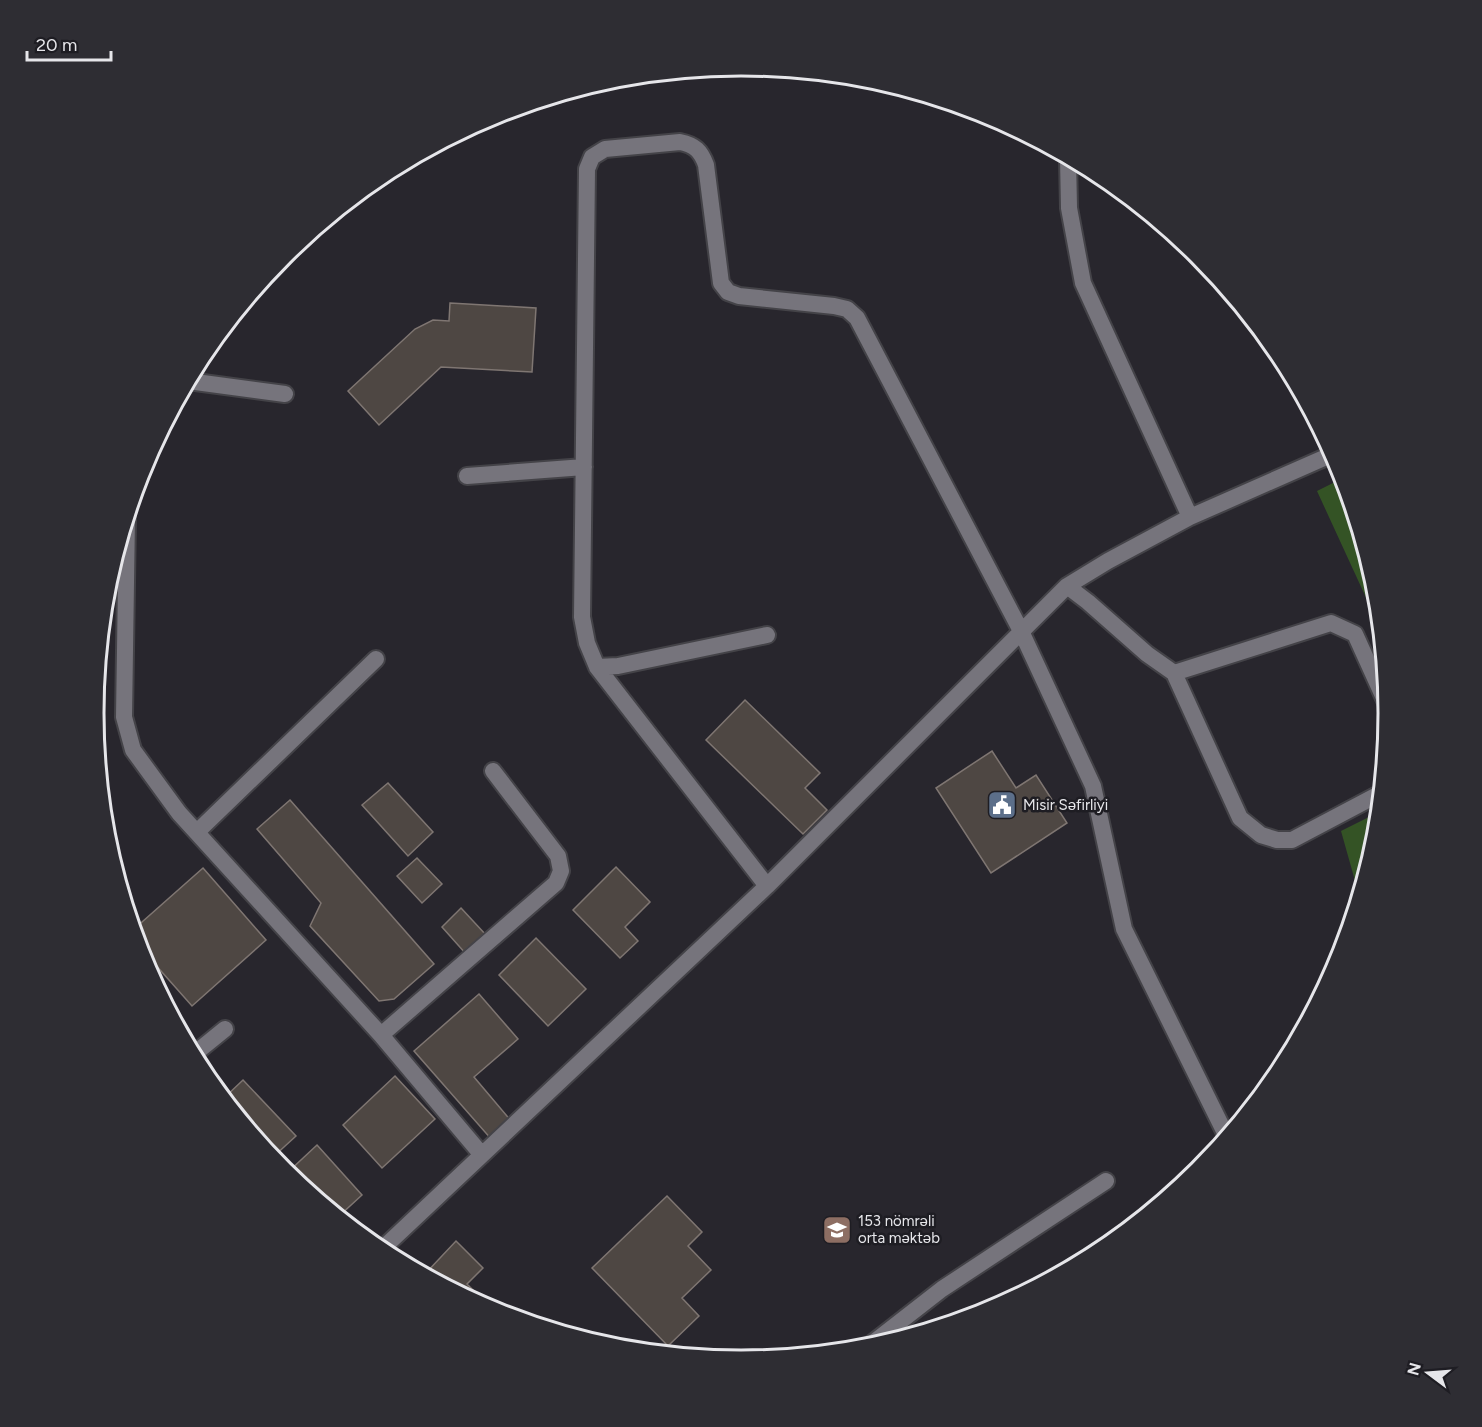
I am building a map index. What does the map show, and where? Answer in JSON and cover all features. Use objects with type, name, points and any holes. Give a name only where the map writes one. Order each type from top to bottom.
[{"type":"lane","points":[[767,886],[597,667],[587,643],[582,617],[586,169],[592,157],[605,149],[680,142],[691,145],[702,153],[706,165],[721,283],[729,292],[739,296],[834,306],[847,309],[857,318],[1021,631],[1093,786],[1124,929],[1223,1130]]},
{"type":"lane","points":[[1068,167],[1069,208],[1083,283],[1190,517]]},
{"type":"lane","points":[[197,382],[285,394]]},
{"type":"lane","points":[[388,1244],[767,886],[1067,586],[1190,517],[1324,458]]},
{"type":"lane","points":[[467,476],[584,467]]},
{"type":"lane","points":[[127,547],[124,717],[133,750],[179,813],[198,831],[381,1035],[482,1155]]},
{"type":"lane","points":[[1067,586],[1147,654],[1174,673],[1240,818],[1262,835],[1277,840],[1292,840],[1373,797]]},
{"type":"lane","points":[[1174,673],[1331,623],[1355,634],[1377,684]]},
{"type":"lane","points":[[597,667],[618,666],[767,635]]},
{"type":"lane","points":[[198,831],[376,659]]},
{"type":"lane","points":[[381,1035],[556,883],[561,871],[558,856],[493,771]]},
{"type":"lane","points":[[200,1049],[225,1029]]},
{"type":"lane","points":[[885,1334],[942,1289],[1106,1181]]},
{"type":"green space","points":[[1334,482],[1356,549],[1368,603],[1317,491]]},
{"type":"green space","points":[[1370,817],[1355,881],[1341,831]]},
{"type":"building","points":[[450,303],[536,308],[532,372],[441,367],[379,425],[348,391],[415,329],[433,320],[449,321]]},
{"type":"building","points":[[745,700],[820,773],[805,788],[827,810],[803,834],[706,740]]},
{"type":"building","name":"Misir Səfirliyi","points":[[992,751],[1016,788],[1036,775],[1067,823],[991,873],[936,788]]},
{"type":"building","points":[[388,783],[433,832],[408,856],[362,805]]},
{"type":"building","points":[[290,800],[434,964],[394,999],[379,1001],[310,926],[321,903],[257,829]]},
{"type":"building","points":[[417,858],[442,884],[422,903],[397,876]]},
{"type":"building","points":[[616,867],[650,902],[625,927],[638,941],[620,958],[573,910]]},
{"type":"building","points":[[203,868],[266,940],[192,1006],[156,965],[140,924]]},
{"type":"building","points":[[461,908],[486,935],[466,954],[442,927]]},
{"type":"building","points":[[536,938],[586,989],[548,1026],[499,975]]},
{"type":"building","points":[[479,994],[518,1039],[474,1077],[512,1122],[492,1140],[414,1051]]},
{"type":"building","points":[[395,1076],[435,1119],[382,1168],[343,1125]]},
{"type":"building","points":[[243,1080],[296,1136],[279,1152],[230,1093]]},
{"type":"building","points":[[317,1145],[362,1195],[344,1211],[294,1167]]},
{"type":"building","points":[[667,1196],[702,1232],[688,1246],[711,1270],[682,1298],[699,1316],[668,1346],[592,1268]]},
{"type":"building","points":[[456,1241],[483,1268],[467,1284],[475,1292],[430,1269]]},
{"type":"place","name":"Misir Səfirliyi","points":[[1002,805]]},
{"type":"place","name":"153 nömrəli orta məktəb","points":[[837,1230]]}]
